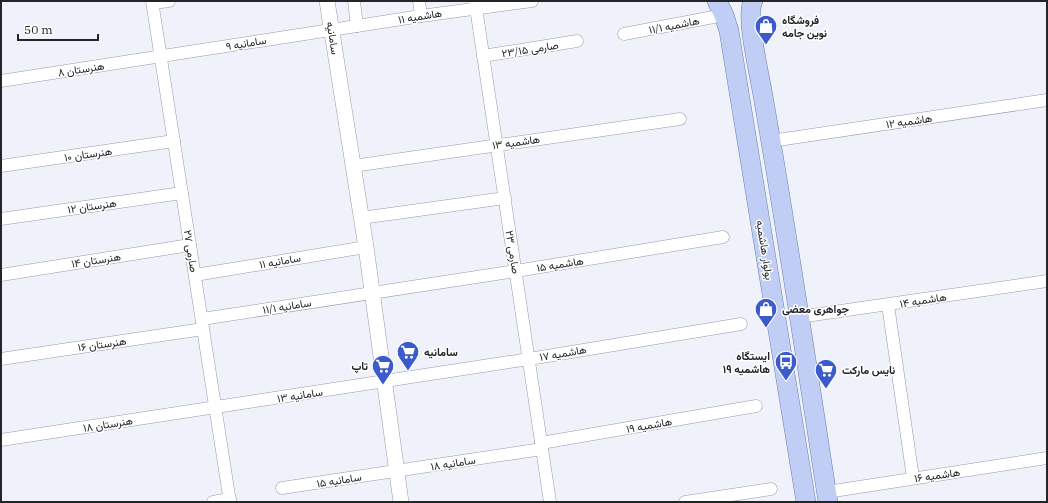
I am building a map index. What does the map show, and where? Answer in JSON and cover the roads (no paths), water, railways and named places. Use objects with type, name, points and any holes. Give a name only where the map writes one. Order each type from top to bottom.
[{"type":"main road","name":"بولوار هاشمیه","points":[[753,1],[751,5],[751,26],[771,141],[827,497]]},
{"type":"main road","name":"بولوار هاشمیه","points":[[721,8],[729,32],[806,502]]},
{"type":"main road","points":[[766,259],[789,256]]},
{"type":"street","points":[[152,2],[169,1]]},
{"type":"street","name":"سامانیه","points":[[327,1],[366,247],[401,502]]},
{"type":"street","points":[[354,1],[357,26]]},
{"type":"street","points":[[419,1],[421,16]]},
{"type":"street","name":"هاشمیه ۱۱","points":[[332,30],[421,16],[476,4],[532,1]]},
{"type":"street","name":"صارمی ۲۷","points":[[152,2],[230,501]]},
{"type":"street","name":"صارمی ۲۳","points":[[476,4],[550,502]]},
{"type":"street","name":"هاشمیه ۱۱/۱","points":[[624,34],[721,8]]},
{"type":"street","name":"سامانیه ۹","points":[[161,56],[332,30]]},
{"type":"street","name":"صارمی ۲۳/۱۵","points":[[483,56],[577,42]]},
{"type":"street","name":"هنرستان ۸","points":[[1,81],[161,56]]},
{"type":"street","name":"هاشمیه ۱۲","points":[[771,141],[1047,100]]},
{"type":"street","name":"هاشمیه ۱۳","points":[[353,166],[680,119]]},
{"type":"street","name":"هنرستان ۱۰","points":[[1,166],[174,141]]},
{"type":"street","name":"هنرستان ۱۲","points":[[1,219],[182,193]]},
{"type":"street","points":[[361,218],[505,198]]},
{"type":"street","name":"هاشمیه ۱۵","points":[[372,293],[723,237]]},
{"type":"street","name":"هنرستان ۱۴","points":[[1,275],[190,245]]},
{"type":"street","name":"سامانیه ۱۱","points":[[195,275],[366,247]]},
{"type":"street","name":"هاشمیه ۱۴","points":[[799,317],[1047,281]]},
{"type":"street","name":"سامانیه ۱۱/۱","points":[[203,324],[372,293]]},
{"type":"street","points":[[888,305],[913,478]]},
{"type":"street","name":"هنرستان ۱۶","points":[[1,359],[203,324]]},
{"type":"street","name":"هاشمیه ۱۷","points":[[384,382],[741,324]]},
{"type":"street","name":"سامانیه ۱۳","points":[[216,408],[384,382]]},
{"type":"street","name":"هاشمیه ۱۹","points":[[509,454],[542,446],[756,406]]},
{"type":"street","name":"هنرستان ۱۸","points":[[1,440],[216,408]]},
{"type":"street","name":"سامانیه ۱۸","points":[[397,471],[509,454]]},
{"type":"street","name":"هاشمیه ۱۶","points":[[827,497],[913,478],[1047,458]]},
{"type":"street","name":"سامانیه ۱۵","points":[[282,488],[397,471]]},
{"type":"street","points":[[685,502],[771,489]]},
{"type":"street","points":[[212,502],[230,501]]},
{"type":"place","name":"فروشگاه نوین جامه","points":[[766,46]]},
{"type":"place","name":"جواهری معضی","points":[[766,328]]},
{"type":"place","name":"سامانیه","points":[[408,372]]},
{"type":"place","name":"ایستگاه هاشمیه ۱۹","points":[[786,382]]},
{"type":"place","name":"تاپ","points":[[383,386]]},
{"type":"place","name":"نایس مارکت","points":[[826,390]]}]
